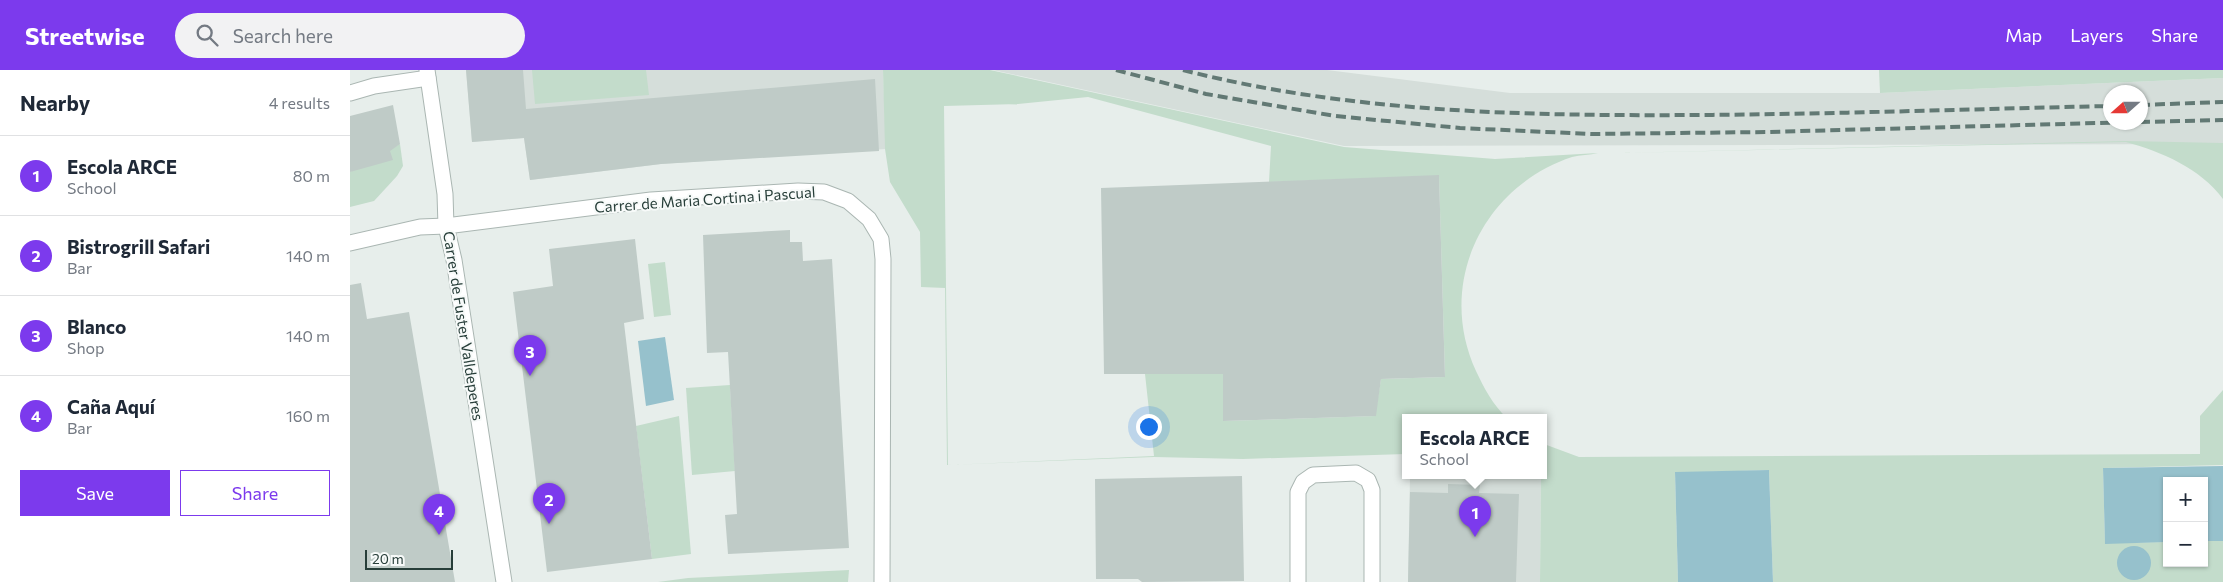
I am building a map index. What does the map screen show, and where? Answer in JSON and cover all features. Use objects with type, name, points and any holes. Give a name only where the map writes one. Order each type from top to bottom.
[{"type":"street","points":[[350,93],[428,74]]},
{"type":"street","name":"Carrer de Fuster Valldeperes","points":[[428,74],[445,194],[446,226],[456,270],[504,582]]},
{"type":"street","name":"Carrer de Maria Cortina i Pascual","points":[[350,243],[420,227],[446,226],[652,200],[798,191],[824,192],[848,201],[869,219],[880,239],[883,258],[882,582]]},
{"type":"street","points":[[1298,582],[1298,492],[1303,482],[1313,475],[1356,473],[1368,480],[1372,490],[1372,582]]},
{"type":"shaded area","points":[[466,70],[883,70],[886,149],[661,164],[530,180],[524,138],[472,142]]},
{"type":"shaded area","points":[[993,70],[1327,70],[1510,93],[1880,93],[2223,78],[2223,144],[1344,146]]},
{"type":"shaded area","points":[[1410,479],[1541,479],[1540,582],[1408,582]]},
{"type":"green space","points":[[532,70],[646,70],[649,95],[535,104]]},
{"type":"green space","points":[[883,70],[990,70],[1344,147],[1495,159],[1598,153],[1572,157],[1540,171],[1513,191],[1492,215],[1475,243],[1465,273],[1461,305],[1465,338],[1482,384],[1503,414],[1402,414],[1402,454],[1243,459],[1154,457],[956,465],[1154,456],[1145,374],[1223,374],[1223,421],[1375,416],[1381,379],[1445,377],[1439,176],[1269,182],[1271,146],[1088,97],[1018,104],[944,106],[948,465],[945,288],[921,287],[920,232],[890,182],[885,149]]},
{"type":"green space","points":[[1879,70],[2223,70],[2223,78],[1880,93]]},
{"type":"green space","points":[[2126,141],[2223,143],[2223,199],[2214,188],[2192,170],[2166,156],[2126,142],[1619,153]]},
{"type":"green space","points":[[400,144],[403,166],[397,176],[374,201],[350,207],[350,172]]},
{"type":"green space","points":[[665,262],[671,315],[654,317],[648,264]]},
{"type":"green space","points":[[730,385],[735,471],[692,475],[686,388]]},
{"type":"green space","points":[[2223,390],[2223,465],[2103,468],[2105,543],[2163,542],[2163,567],[2208,567],[2208,541],[2223,541],[2223,582],[1773,582],[1769,470],[1675,473],[1678,582],[1540,582],[1541,479],[1547,479],[1547,445],[1579,457],[2200,454],[2200,416]]},
{"type":"green space","points":[[679,416],[691,554],[652,559],[636,426]]},
{"type":"green space","points":[[849,570],[848,582],[658,582],[688,578]]},
{"type":"water","points":[[665,337],[674,400],[646,406],[638,341]]},
{"type":"water","points":[[2223,466],[2223,541],[2208,541],[2208,477],[2163,477],[2163,542],[2105,544],[2103,468]]},
{"type":"water","points":[[1769,470],[1773,582],[1678,582],[1675,472]]},
{"type":"water","points":[[2134,546],[2146,551],[2151,563],[2146,575],[2134,580],[2122,575],[2117,563],[2122,551]]},
{"type":"building","points":[[466,70],[523,70],[526,109],[875,79],[879,151],[661,164],[530,180],[524,138],[472,142]]},
{"type":"building","points":[[393,105],[400,144],[390,151],[393,160],[350,172],[350,116]]},
{"type":"building","points":[[1439,175],[1445,377],[1381,379],[1376,416],[1223,421],[1223,374],[1104,374],[1101,188]]},
{"type":"building","points":[[790,230],[790,242],[802,242],[803,261],[832,259],[849,548],[728,554],[725,515],[737,514],[728,352],[707,353],[703,235]]},
{"type":"building","points":[[635,239],[644,319],[624,323],[652,559],[547,572],[513,292],[553,286],[549,249]]},
{"type":"building","points":[[361,283],[367,319],[409,312],[455,582],[350,582],[350,285]]},
{"type":"building","points":[[1242,476],[1244,581],[1142,582],[1138,579],[1096,579],[1095,479]]},
{"type":"building","points":[[1448,484],[1480,485],[1479,493],[1519,494],[1516,582],[1408,582],[1410,492],[1448,493]]},
{"type":"railway","points":[[1116,70],[1206,94],[1335,116],[1460,128],[1591,134],[1767,132],[2103,123]]},
{"type":"railway","points":[[1183,70],[1246,84],[1310,95],[1374,103],[1504,113],[1634,115],[1853,113],[2103,106]]},
{"type":"railway","points":[[2148,105],[2223,102]]},
{"type":"railway","points":[[2148,122],[2223,120]]},
{"type":"place","name":"Blanco","points":[[530,376]]},
{"type":"place","name":"Bistrogrill Safari","points":[[549,524]]},
{"type":"place","name":"Caña Aquí","points":[[439,535]]},
{"type":"place","name":"Escola ARCE","points":[[1475,537]]}]
